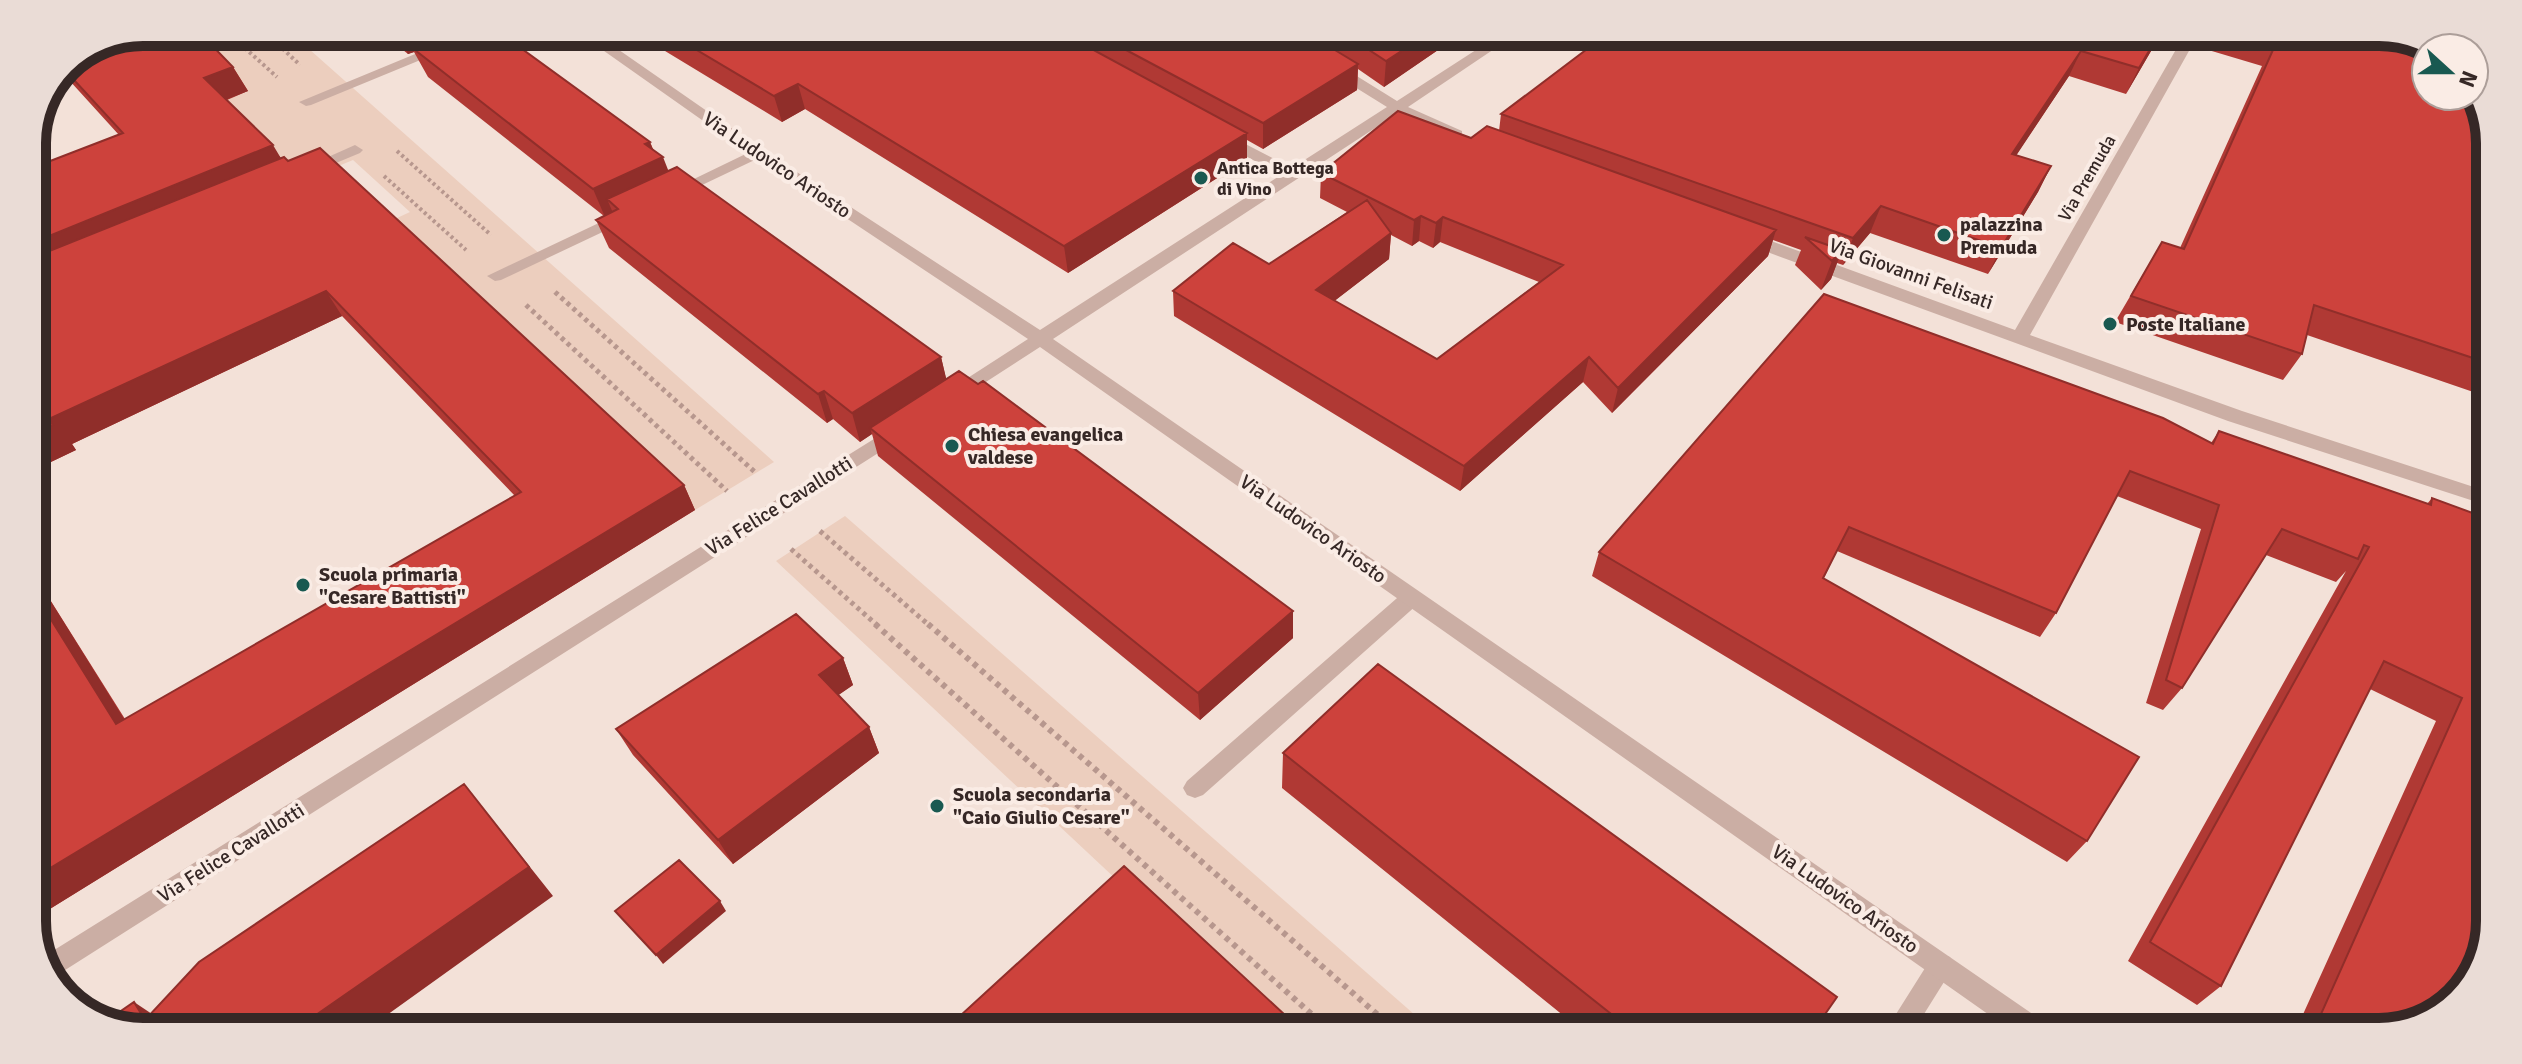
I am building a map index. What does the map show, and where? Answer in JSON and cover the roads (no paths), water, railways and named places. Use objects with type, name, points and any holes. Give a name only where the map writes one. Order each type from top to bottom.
[{"type":"street","points":[[306,102],[446,46]]},
{"type":"street","name":"Via Ludovico Ariosto","points":[[604,46],[758,153],[1041,339],[2016,1018]]},
{"type":"street","name":"Via Felice Cavallotti","points":[[56,963],[927,412],[1491,46]]},
{"type":"street","name":"Via Premuda","points":[[2020,337],[2185,46]]},
{"type":"street","points":[[1317,54],[1398,108],[1480,142]]},
{"type":"street","points":[[1210,131],[1294,176]]},
{"type":"street","points":[[296,175],[355,150]]},
{"type":"street","points":[[495,276],[758,153]]},
{"type":"street","name":"Via Giovanni Felisati","points":[[1735,234],[2235,416],[2476,495]]},
{"type":"street","points":[[1195,788],[1411,598]]},
{"type":"street","points":[[1907,1018],[1941,966]]},
{"type":"place","name":"Antica Bottega di Vino","points":[[1201,178]]},
{"type":"place","name":"palazzina Premuda","points":[[1944,235]]},
{"type":"place","name":"Poste Italiane","points":[[2110,324]]},
{"type":"place","name":"Chiesa evangelica valdese","points":[[952,446]]},
{"type":"place","name":"Scuola primaria \"Cesare Battisti\"","points":[[303,585]]},
{"type":"place","name":"Scuola secondaria \"Caio Giulio Cesare\"","points":[[937,806]]}]
